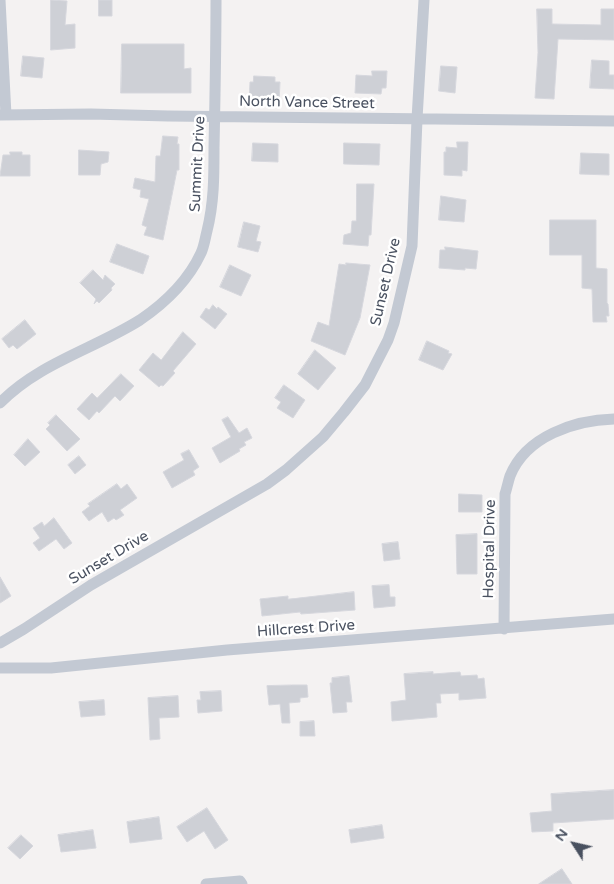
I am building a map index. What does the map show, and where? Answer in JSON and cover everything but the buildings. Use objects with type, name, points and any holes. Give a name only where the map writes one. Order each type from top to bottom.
[{"type":"street","points":[[0,0],[3,115]]},
{"type":"street","name":"Summit Drive","points":[[0,403],[49,366],[139,320],[157,308],[178,288],[202,252],[212,212],[215,177],[216,0]]},
{"type":"street","name":"Sunset Drive","points":[[0,643],[91,585],[267,484],[296,462],[323,437],[365,385],[388,340],[394,323],[412,246],[424,0]]},
{"type":"street","name":"North Vance Street","points":[[3,115],[91,114],[614,121]]},
{"type":"street","name":"Hospital Drive","points":[[504,628],[505,494],[510,476],[531,446],[563,428],[599,420],[614,419]]},
{"type":"street","name":"Hillcrest Drive","points":[[0,668],[51,668],[228,650],[614,619]]},
{"type":"street","points":[[206,884],[240,881],[242,884]]}]
